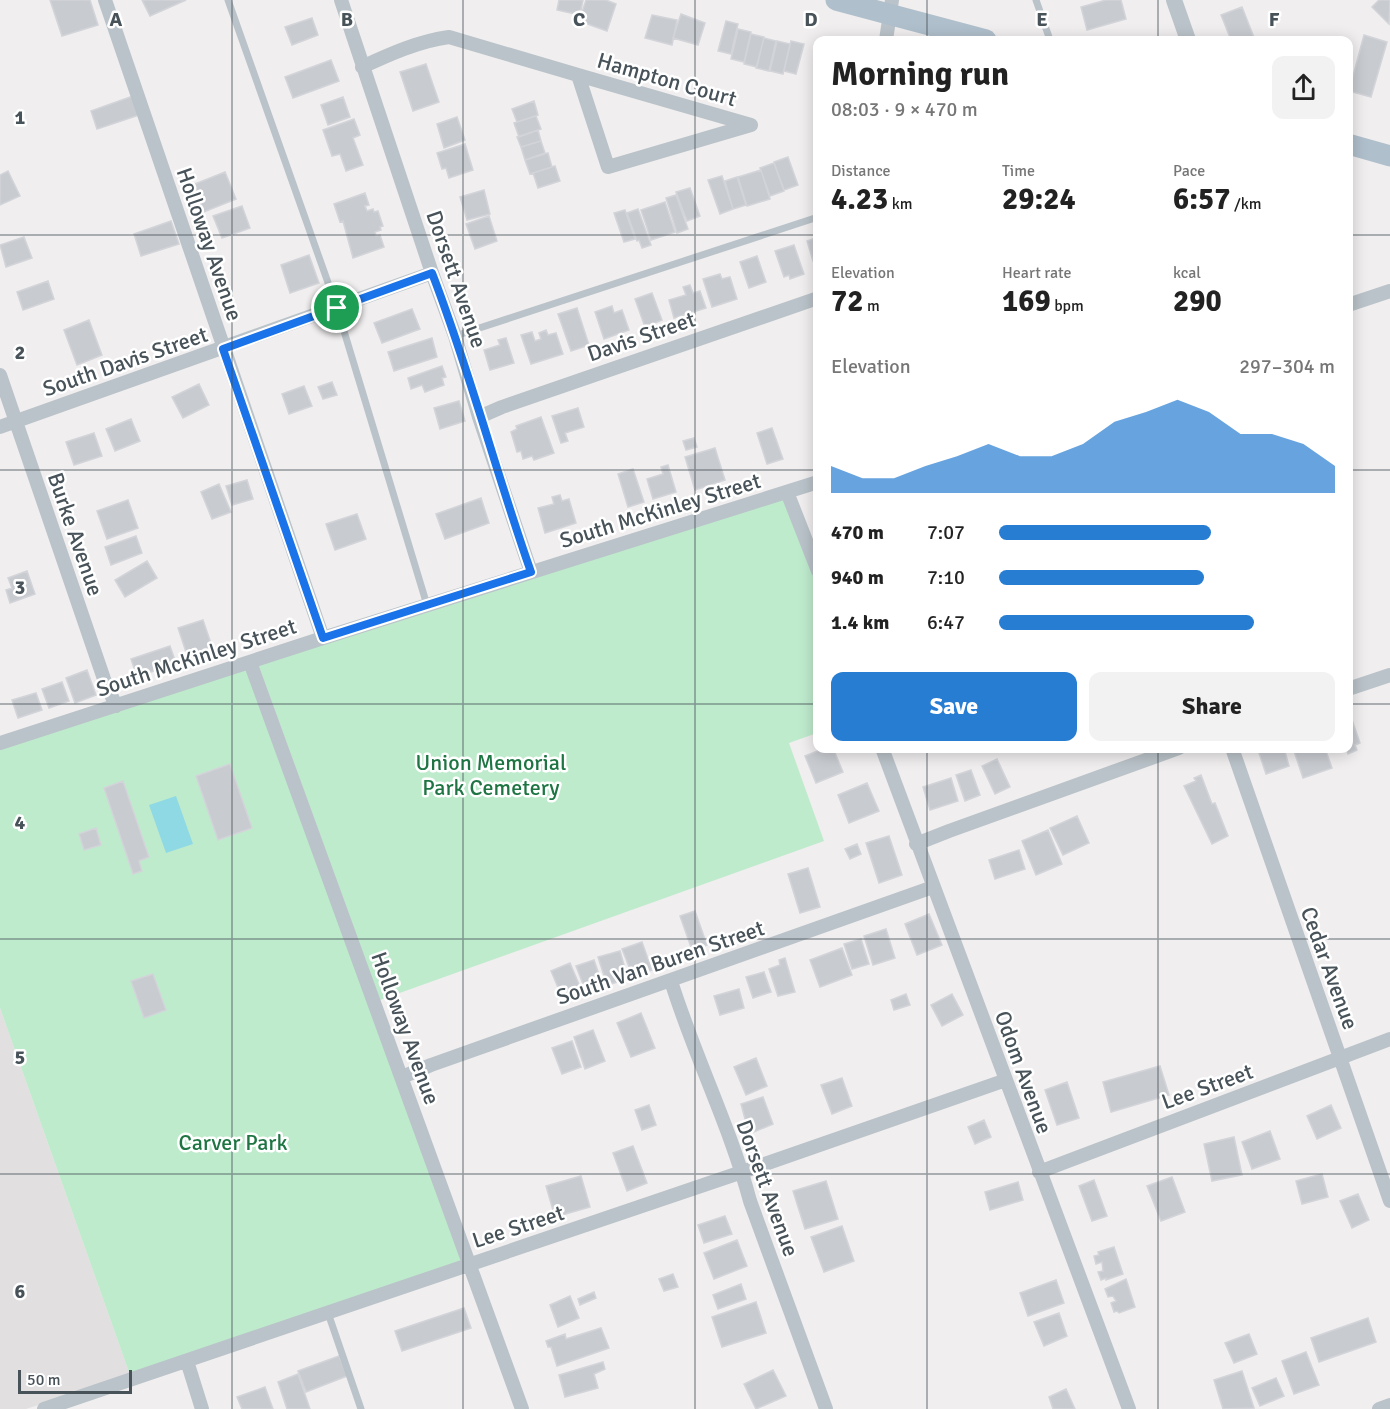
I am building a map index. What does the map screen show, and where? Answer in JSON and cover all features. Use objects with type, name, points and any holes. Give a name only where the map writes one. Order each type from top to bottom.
[{"type":"main road","points":[[836,0],[891,8],[899,16],[972,36]]},
{"type":"main road","points":[[1353,145],[1390,156]]},
{"type":"street","name":"Holloway Avenue","points":[[105,0],[323,638]]},
{"type":"street","name":"Dorsett Avenue","points":[[341,0],[455,336],[479,417],[531,572]]},
{"type":"street","points":[[1174,0],[1187,36]]},
{"type":"street","points":[[887,36],[891,8]]},
{"type":"street","name":"Hampton Court","points":[[362,67],[395,52],[438,38],[449,37],[751,125],[608,167],[578,75]]},
{"type":"street","name":"South Davis Street","points":[[0,427],[432,273]]},
{"type":"street","points":[[1353,303],[1390,291]]},
{"type":"street","name":"Davis Street","points":[[479,417],[502,407],[813,300]]},
{"type":"street","name":"Burke Avenue","points":[[0,375],[104,679],[116,706]]},
{"type":"street","name":"South McKinley Street","points":[[0,743],[323,638],[813,484]]},
{"type":"street","points":[[787,492],[813,558]]},
{"type":"street","name":"Holloway Avenue","points":[[250,662],[522,1409]]},
{"type":"street","points":[[1353,687],[1390,675]]},
{"type":"street","name":"Odom Avenue","points":[[884,753],[1129,1409]]},
{"type":"street","points":[[916,844],[1165,753]]},
{"type":"street","name":"Cedar Avenue","points":[[1234,753],[1390,1201]]},
{"type":"street","name":"South Van Buren Street","points":[[402,1077],[933,887]]},
{"type":"street","name":"Dorsett Avenue","points":[[671,981],[826,1409]]},
{"type":"street","name":"Lee Street","points":[[1040,1172],[1390,1039]]},
{"type":"street","name":"Lee Street","points":[[44,1409],[742,1173],[1006,1080]]},
{"type":"street","points":[[187,1360],[202,1409]]},
{"type":"street","points":[[1379,1409],[1390,1405]]},
{"type":"lane","points":[[228,0],[337,308],[427,605]]},
{"type":"lane","points":[[1036,0],[1049,36]]},
{"type":"lane","points":[[455,336],[813,220]]},
{"type":"lane","points":[[328,1313],[362,1409]]},
{"type":"shaded area","points":[[0,1008],[130,1375],[26,1409],[0,1409]]},
{"type":"green space","name":"Union Memorial Park Cemetery","points":[[785,497],[813,573],[813,734],[789,743],[824,841],[380,1000],[258,664]]},
{"type":"green space","name":"Carver Park","points":[[247,668],[462,1261],[130,1375],[0,1008],[0,748]]},
{"type":"water","points":[[176,796],[193,844],[166,853],[149,805]]},
{"type":"building","points":[[50,0],[90,0],[98,25],[62,36]]},
{"type":"building","points":[[142,0],[186,0],[150,16]]},
{"type":"building","points":[[559,0],[583,0],[580,15],[557,10]]},
{"type":"building","points":[[586,0],[606,0],[616,4],[607,31],[579,21]]},
{"type":"building","points":[[1106,0],[1121,0],[1126,19],[1087,30],[1081,7]]},
{"type":"building","points":[[1379,0],[1390,0],[1389,24],[1372,7]]},
{"type":"building","points":[[1242,7],[1253,36],[1229,36],[1221,15]]},
{"type":"building","points":[[681,14],[705,23],[698,45],[673,38]]},
{"type":"building","points":[[652,15],[677,20],[672,45],[645,38]]},
{"type":"building","points":[[312,18],[318,35],[292,45],[285,27]]},
{"type":"building","points":[[726,21],[738,24],[731,54],[718,51]]},
{"type":"building","points":[[738,29],[751,32],[744,62],[731,59]]},
{"type":"building","points":[[751,34],[764,37],[757,67],[744,64]]},
{"type":"building","points":[[1364,35],[1387,42],[1371,97],[1353,92],[1353,76]]},
{"type":"building","points":[[764,38],[776,41],[769,71],[756,68]]},
{"type":"building","points":[[777,41],[790,44],[783,74],[770,71]]},
{"type":"building","points":[[791,41],[804,44],[796,74],[784,71]]},
{"type":"building","points":[[331,60],[339,81],[293,98],[285,77]]},
{"type":"building","points":[[426,64],[439,102],[413,111],[400,72]]},
{"type":"building","points":[[133,96],[139,115],[97,129],[91,111]]},
{"type":"building","points":[[343,97],[350,117],[328,125],[321,105]]},
{"type":"building","points":[[534,101],[538,115],[517,122],[512,109]]},
{"type":"building","points":[[536,116],[541,129],[519,137],[514,123]]},
{"type":"building","points":[[457,117],[465,140],[444,148],[437,124]]},
{"type":"building","points":[[354,119],[360,135],[353,138],[363,165],[346,171],[340,154],[332,156],[323,130]]},
{"type":"building","points":[[538,130],[541,141],[521,147],[517,137]]},
{"type":"building","points":[[541,141],[545,153],[525,160],[521,147]]},
{"type":"building","points":[[465,144],[473,170],[449,178],[446,168],[442,169],[437,153]]},
{"type":"building","points":[[548,153],[552,167],[530,174],[525,160]]},
{"type":"building","points":[[788,157],[798,185],[784,190],[774,162]]},
{"type":"building","points":[[774,163],[784,191],[770,196],[760,168]]},
{"type":"building","points":[[555,166],[560,181],[538,188],[533,173]]},
{"type":"building","points":[[761,170],[770,199],[747,206],[738,177]]},
{"type":"building","points":[[8,171],[20,196],[0,205],[0,175]]},
{"type":"building","points":[[225,172],[236,199],[201,213],[190,186]]},
{"type":"building","points":[[722,176],[733,209],[720,214],[708,180]]},
{"type":"building","points":[[737,177],[746,205],[733,209],[725,181]]},
{"type":"building","points":[[690,188],[700,216],[687,221],[676,192]]},
{"type":"building","points":[[484,190],[490,214],[467,220],[460,197]]},
{"type":"building","points":[[365,193],[369,205],[365,206],[367,211],[373,209],[374,212],[378,211],[383,226],[380,227],[381,230],[375,232],[376,236],[380,235],[384,247],[353,258],[343,221],[340,222],[334,204]]},
{"type":"building","points":[[676,195],[688,229],[677,233],[666,198]]},
{"type":"building","points":[[665,202],[675,232],[651,240],[641,210]]},
{"type":"building","points":[[242,206],[250,228],[222,238],[213,216]]},
{"type":"building","points":[[638,209],[651,245],[642,248],[639,240],[637,241],[627,213]]},
{"type":"building","points":[[625,210],[635,239],[624,242],[614,213]]},
{"type":"building","points":[[489,216],[497,241],[475,249],[466,224]]},
{"type":"building","points":[[171,221],[179,244],[141,256],[134,234]]},
{"type":"building","points":[[24,237],[32,258],[6,267],[0,245]]},
{"type":"building","points":[[813,239],[813,261],[807,241]]},
{"type":"building","points":[[794,245],[804,274],[790,279],[789,275],[784,277],[775,251]]},
{"type":"building","points":[[309,255],[319,283],[290,293],[281,265]]},
{"type":"building","points":[[757,256],[766,282],[749,288],[740,262]]},
{"type":"building","points":[[720,274],[722,279],[730,277],[737,299],[712,307],[703,279]]},
{"type":"building","points":[[48,281],[54,299],[23,310],[17,292]]},
{"type":"building","points":[[690,285],[693,293],[700,291],[706,308],[674,318],[669,300],[686,295],[683,287]]},
{"type":"building","points":[[652,293],[662,320],[645,327],[635,299]]},
{"type":"building","points":[[612,306],[614,313],[622,310],[629,330],[604,339],[595,312]]},
{"type":"building","points":[[577,308],[589,345],[571,351],[558,314]]},
{"type":"building","points":[[412,309],[420,329],[382,343],[374,323]]},
{"type":"building","points":[[89,320],[102,355],[77,365],[64,330]]},
{"type":"building","points":[[546,330],[548,335],[556,333],[563,354],[531,364],[521,335],[532,332],[535,341],[541,339],[539,333]]},
{"type":"building","points":[[432,338],[437,357],[394,371],[388,352]]},
{"type":"building","points":[[506,338],[514,363],[490,370],[484,350],[500,345],[498,340]]},
{"type":"building","points":[[442,366],[446,377],[442,378],[444,385],[425,392],[422,385],[411,389],[408,378]]},
{"type":"building","points":[[332,382],[337,395],[323,399],[318,387]]},
{"type":"building","points":[[199,384],[209,405],[183,418],[172,397]]},
{"type":"building","points":[[304,386],[312,406],[289,414],[282,394]]},
{"type":"building","points":[[459,401],[465,421],[440,429],[434,408]]},
{"type":"building","points":[[578,408],[584,427],[565,433],[568,441],[561,443],[552,416]]},
{"type":"building","points":[[541,417],[554,453],[534,460],[532,456],[523,459],[521,451],[517,452],[511,432],[517,429],[516,426]]},
{"type":"building","points":[[131,419],[140,441],[115,451],[106,429]]},
{"type":"building","points":[[772,428],[783,459],[767,464],[757,433]]},
{"type":"building","points":[[94,433],[102,456],[74,465],[66,442]]},
{"type":"building","points":[[694,438],[697,447],[686,450],[683,441]]},
{"type":"building","points":[[715,448],[725,480],[695,490],[685,457]]},
{"type":"building","points":[[668,465],[676,492],[653,499],[647,479],[663,474],[661,467]]},
{"type":"building","points":[[633,469],[644,502],[628,507],[618,474]]},
{"type":"building","points":[[247,480],[253,499],[232,505],[226,486]]},
{"type":"building","points":[[219,484],[231,512],[212,519],[201,492]]},
{"type":"building","points":[[560,495],[562,501],[569,499],[576,523],[545,533],[538,508],[554,504],[552,497]]},
{"type":"building","points":[[481,498],[489,523],[445,539],[436,514]]},
{"type":"building","points":[[128,500],[138,528],[107,539],[97,511]]},
{"type":"building","points":[[357,514],[366,539],[335,550],[326,524]]},
{"type":"building","points":[[136,536],[142,553],[111,565],[105,547]]},
{"type":"building","points":[[147,561],[157,578],[125,597],[115,580]]},
{"type":"building","points":[[27,571],[35,594],[10,603],[6,590],[12,588],[8,578]]},
{"type":"building","points":[[203,620],[215,655],[190,664],[178,628]]},
{"type":"building","points":[[170,646],[176,663],[137,677],[131,659]]},
{"type":"building","points":[[87,670],[96,695],[75,703],[66,678]]},
{"type":"building","points":[[62,682],[69,701],[49,708],[42,689]]},
{"type":"building","points":[[36,693],[42,710],[18,718],[12,700]]},
{"type":"building","points":[[1353,723],[1360,743],[1355,745],[1357,750],[1353,752]]},
{"type":"building","points":[[813,753],[835,753],[843,772],[816,783],[805,756]]},
{"type":"building","points":[[1259,753],[1285,753],[1289,766],[1266,774]]},
{"type":"building","points":[[1295,753],[1327,753],[1332,768],[1303,778]]},
{"type":"building","points":[[997,759],[1010,787],[995,794],[982,766]]},
{"type":"building","points":[[230,764],[252,828],[218,840],[196,776]]},
{"type":"building","points":[[971,770],[980,795],[965,801],[956,775]]},
{"type":"building","points":[[1201,775],[1228,836],[1212,844],[1184,786],[1196,781],[1194,778]]},
{"type":"building","points":[[951,778],[958,801],[930,810],[923,787]]},
{"type":"building","points":[[123,781],[149,857],[139,861],[142,871],[133,874],[104,788]]},
{"type":"building","points":[[867,783],[879,811],[849,823],[838,795]]},
{"type":"building","points":[[1077,816],[1089,843],[1063,855],[1050,828]]},
{"type":"building","points":[[96,828],[101,845],[84,850],[79,834]]},
{"type":"building","points":[[1048,830],[1062,864],[1036,875],[1022,841]]},
{"type":"building","points":[[889,836],[902,875],[879,883],[866,843]]},
{"type":"building","points":[[857,844],[861,854],[850,859],[845,849]]},
{"type":"building","points":[[1019,850],[1025,869],[995,879],[989,860]]},
{"type":"building","points":[[808,868],[820,907],[800,913],[788,874]]},
{"type":"building","points":[[695,911],[707,945],[692,950],[680,916]]},
{"type":"building","points":[[929,914],[942,945],[917,955],[905,924]]},
{"type":"building","points":[[886,929],[895,958],[873,965],[864,936]]},
{"type":"building","points":[[861,939],[869,964],[852,969],[844,944]]},
{"type":"building","points":[[642,942],[652,970],[633,977],[622,949]]},
{"type":"building","points":[[842,948],[852,975],[820,987],[810,960]]},
{"type":"building","points":[[620,951],[628,979],[607,985],[598,957]]},
{"type":"building","points":[[785,958],[795,992],[778,996],[769,969],[780,965],[779,960]]},
{"type":"building","points":[[594,960],[603,986],[586,992],[576,966]]},
{"type":"building","points":[[570,963],[581,989],[562,997],[551,971]]},
{"type":"building","points":[[764,972],[771,992],[753,998],[746,977]]},
{"type":"building","points":[[153,974],[166,1010],[144,1018],[131,981]]},
{"type":"building","points":[[739,989],[744,1008],[720,1015],[714,996]]},
{"type":"building","points":[[906,994],[910,1005],[894,1010],[891,1000]]},
{"type":"building","points":[[952,994],[963,1015],[942,1026],[931,1005]]},
{"type":"building","points":[[641,1013],[655,1048],[631,1057],[617,1023]]},
{"type":"building","points":[[593,1030],[605,1061],[585,1069],[574,1037]]},
{"type":"building","points":[[572,1041],[581,1067],[562,1074],[552,1048]]},
{"type":"building","points":[[756,1058],[767,1086],[746,1095],[734,1067]]},
{"type":"building","points":[[1160,1066],[1169,1095],[1111,1112],[1103,1082]]},
{"type":"building","points":[[842,1078],[852,1106],[832,1114],[821,1085]]},
{"type":"building","points":[[1067,1082],[1079,1118],[1057,1125],[1045,1090]]},
{"type":"building","points":[[763,1097],[773,1124],[749,1134],[741,1104]]},
{"type":"building","points":[[649,1105],[656,1125],[642,1130],[635,1110]]},
{"type":"building","points":[[1331,1105],[1341,1128],[1317,1139],[1307,1116]]},
{"type":"building","points":[[984,1120],[991,1137],[975,1144],[968,1127]]},
{"type":"building","points":[[1270,1131],[1280,1159],[1252,1169],[1242,1142]]},
{"type":"building","points":[[1234,1137],[1242,1175],[1212,1181],[1204,1144]]},
{"type":"building","points":[[633,1146],[647,1183],[627,1191],[613,1153]]},
{"type":"building","points":[[1322,1174],[1328,1197],[1302,1204],[1296,1181]]},
{"type":"building","points":[[581,1176],[590,1207],[555,1217],[546,1186]]},
{"type":"building","points":[[1172,1177],[1185,1212],[1161,1221],[1147,1186]]},
{"type":"building","points":[[1094,1180],[1107,1216],[1092,1221],[1079,1186]]},
{"type":"building","points":[[826,1181],[838,1219],[805,1229],[793,1191]]},
{"type":"building","points":[[1018,1182],[1023,1200],[990,1210],[985,1192]]},
{"type":"building","points":[[1358,1194],[1369,1220],[1352,1228],[1340,1201]]},
{"type":"building","points":[[725,1216],[732,1234],[704,1243],[698,1225]]},
{"type":"building","points":[[842,1226],[854,1261],[824,1272],[811,1237]]},
{"type":"building","points":[[737,1240],[747,1266],[714,1279],[704,1253]]},
{"type":"building","points":[[1114,1247],[1123,1274],[1101,1280],[1098,1272],[1103,1271],[1102,1262],[1096,1264],[1094,1256],[1099,1255],[1098,1252]]},
{"type":"building","points":[[673,1274],[678,1287],[664,1291],[659,1279]]},
{"type":"building","points":[[1126,1279],[1135,1307],[1119,1313],[1114,1312],[1111,1303],[1116,1301],[1113,1296],[1108,1297],[1105,1289]]},
{"type":"building","points":[[1056,1280],[1064,1303],[1028,1316],[1020,1293]]},
{"type":"building","points":[[741,1284],[746,1299],[718,1309],[713,1295]]},
{"type":"building","points":[[594,1292],[596,1298],[580,1305],[578,1299]]},
{"type":"building","points":[[570,1296],[579,1318],[558,1327],[550,1305]]},
{"type":"building","points":[[756,1302],[766,1333],[722,1347],[712,1317]]},
{"type":"building","points":[[464,1308],[471,1328],[402,1351],[395,1331]]},
{"type":"building","points":[[1059,1313],[1067,1336],[1044,1346],[1034,1322]]},
{"type":"building","points":[[1368,1318],[1376,1342],[1319,1362],[1311,1338]]},
{"type":"building","points":[[601,1328],[609,1348],[557,1366],[551,1347],[548,1347],[546,1341],[565,1334],[566,1339]]},
{"type":"building","points":[[1249,1334],[1257,1354],[1234,1363],[1225,1343]]},
{"type":"building","points":[[1306,1352],[1319,1385],[1294,1394],[1282,1361]]},
{"type":"building","points":[[339,1356],[347,1376],[306,1392],[298,1371]]},
{"type":"building","points":[[603,1362],[605,1369],[594,1374],[598,1388],[565,1397],[559,1375]]},
{"type":"building","points":[[773,1370],[786,1396],[756,1409],[744,1384]]},
{"type":"building","points":[[1242,1371],[1254,1408],[1223,1409],[1214,1380]]},
{"type":"building","points":[[298,1374],[310,1409],[287,1409],[278,1382]]},
{"type":"building","points":[[1276,1378],[1284,1396],[1260,1406],[1252,1388]]},
{"type":"building","points":[[265,1387],[273,1409],[242,1409],[237,1397]]},
{"type":"building","points":[[1066,1389],[1075,1409],[1053,1409],[1049,1397]]},
{"type":"route","points":[[432,273],[455,336],[479,417],[531,572],[323,638],[223,349],[337,308],[432,273]]}]
